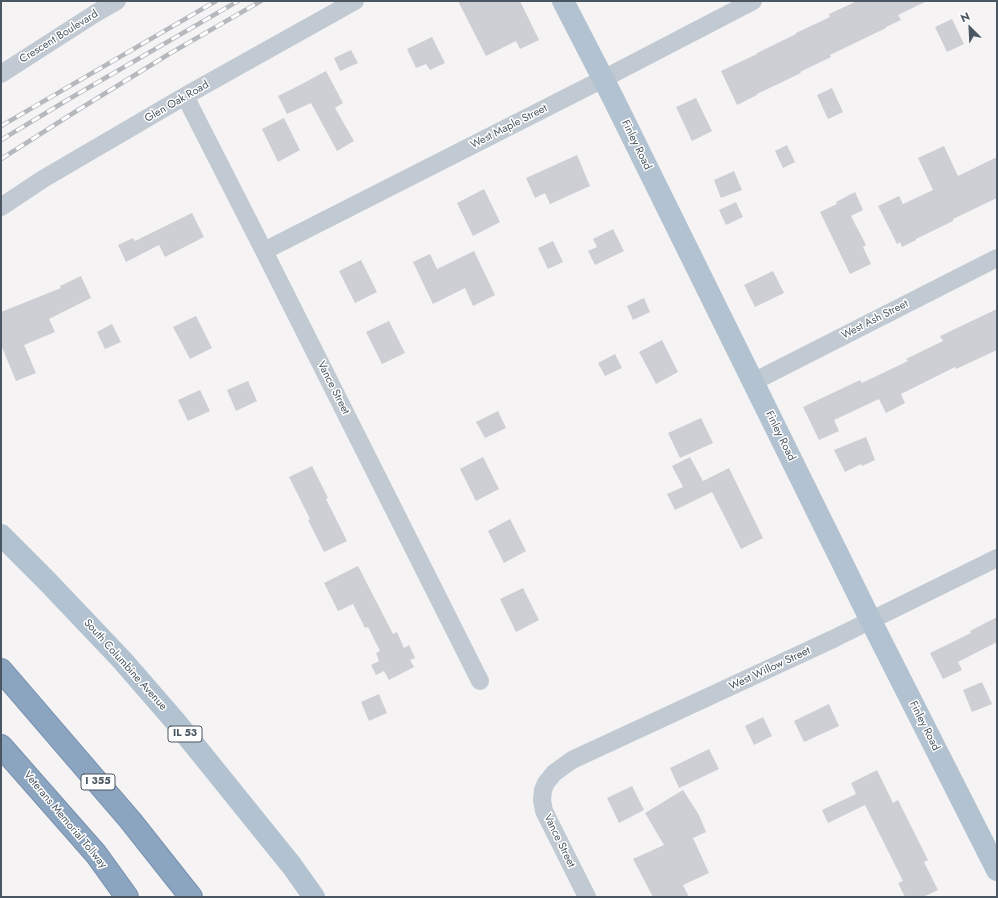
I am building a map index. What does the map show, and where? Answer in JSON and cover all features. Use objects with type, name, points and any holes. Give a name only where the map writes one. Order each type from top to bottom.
[{"type":"highway","name":"I 355","points":[[1,670],[130,820],[191,897]]},
{"type":"highway","name":"Veterans Memorial Tollway","points":[[1,746],[96,854],[127,897]]},
{"type":"main road","name":"Finley Road","points":[[563,1],[871,621],[997,870]]},
{"type":"main road","name":"South Columbine Avenue","points":[[1,535],[46,580],[175,720],[292,866],[314,897]]},
{"type":"street","name":"Crescent Boulevard","points":[[1,74],[117,1]]},
{"type":"street","name":"Glen Oak Road","points":[[1,207],[43,179],[185,96],[355,1]]},
{"type":"street","name":"West Maple Street","points":[[264,251],[753,1]]},
{"type":"street","name":"Vance Street","points":[[185,96],[480,681]]},
{"type":"street","name":"West Ash Street","points":[[753,382],[997,258]]},
{"type":"street","name":"West Willow Street","points":[[546,782],[554,773],[572,760],[833,640],[997,558]]},
{"type":"street","name":"Vance Street","points":[[546,782],[542,800],[544,811],[587,897]]},
{"type":"building","points":[[458,1],[520,1],[539,40],[520,49],[516,41],[486,56]]},
{"type":"building","points":[[857,1],[927,1],[898,15],[901,20],[830,55],[831,57],[737,105],[721,71],[830,17],[829,14]]},
{"type":"building","points":[[952,19],[964,44],[947,52],[935,27]]},
{"type":"building","points":[[432,37],[445,63],[430,70],[426,64],[416,68],[407,49]]},
{"type":"building","points":[[351,50],[358,63],[340,71],[334,58]]},
{"type":"building","points":[[326,71],[343,103],[335,108],[354,141],[337,151],[311,103],[287,114],[278,96]]},
{"type":"building","points":[[832,88],[843,112],[828,119],[817,95]]},
{"type":"building","points":[[696,98],[712,131],[692,141],[676,107]]},
{"type":"building","points":[[284,118],[300,150],[278,162],[262,129]]},
{"type":"building","points":[[787,145],[795,162],[783,168],[775,151]]},
{"type":"building","points":[[944,146],[958,176],[997,157],[997,198],[953,219],[953,221],[902,247],[900,242],[897,244],[878,206],[899,196],[903,204],[933,190],[918,158]]},
{"type":"building","points":[[577,155],[590,186],[550,204],[545,193],[535,198],[526,178]]},
{"type":"building","points":[[734,171],[742,190],[721,198],[714,180]]},
{"type":"building","points":[[484,189],[500,222],[473,236],[457,203]]},
{"type":"building","points":[[855,192],[863,210],[851,216],[866,245],[863,247],[871,264],[850,274],[820,212],[837,204],[836,202]]},
{"type":"building","points":[[736,202],[743,217],[726,225],[719,210]]},
{"type":"building","points":[[192,213],[204,237],[165,257],[159,245],[126,262],[118,245],[133,238],[135,241]]},
{"type":"building","points":[[613,229],[624,251],[595,265],[588,251],[597,247],[593,239]]},
{"type":"building","points":[[553,241],[563,262],[548,269],[538,248]]},
{"type":"building","points":[[474,251],[495,295],[473,306],[465,288],[433,304],[413,262],[430,254],[437,269]]},
{"type":"building","points":[[361,260],[377,292],[355,303],[339,271]]},
{"type":"building","points":[[773,271],[784,293],[755,307],[744,285]]},
{"type":"building","points":[[81,276],[91,298],[49,319],[55,332],[24,345],[36,373],[16,381],[1,345],[1,312],[61,288],[60,286]]},
{"type":"building","points":[[644,298],[650,312],[633,320],[627,306]]},
{"type":"building","points":[[997,309],[997,350],[956,369],[955,367],[901,394],[905,403],[886,413],[879,399],[834,420],[839,431],[819,440],[803,407],[860,380],[862,383],[908,361],[906,359],[943,341],[940,336]]},
{"type":"building","points":[[196,316],[212,348],[190,359],[173,327]]},
{"type":"building","points":[[389,321],[405,353],[382,364],[366,332]]},
{"type":"building","points":[[112,324],[121,342],[105,349],[97,332]]},
{"type":"building","points":[[662,340],[678,372],[656,384],[639,352]]},
{"type":"building","points":[[615,354],[622,368],[605,376],[598,363]]},
{"type":"building","points":[[248,381],[257,401],[236,411],[227,390]]},
{"type":"building","points":[[200,390],[210,411],[188,421],[178,400]]},
{"type":"building","points":[[498,411],[506,428],[485,438],[476,422]]},
{"type":"building","points":[[701,418],[713,443],[680,458],[668,433]]},
{"type":"building","points":[[866,437],[875,460],[862,466],[861,464],[845,472],[834,450]]},
{"type":"building","points":[[483,457],[499,489],[476,501],[460,469]]},
{"type":"building","points":[[690,457],[703,481],[729,468],[763,538],[741,549],[712,492],[675,510],[667,494],[683,487],[672,466]]},
{"type":"building","points":[[312,466],[328,498],[326,499],[347,541],[324,552],[308,520],[310,519],[289,477]]},
{"type":"building","points":[[510,519],[526,551],[504,563],[488,531]]},
{"type":"building","points":[[358,566],[393,634],[397,632],[404,648],[409,645],[415,658],[410,660],[414,667],[389,680],[384,671],[376,675],[371,665],[379,661],[376,653],[380,651],[368,627],[365,628],[353,604],[338,611],[324,583]]},
{"type":"building","points":[[523,588],[539,620],[516,632],[500,599]]},
{"type":"building","points":[[997,617],[997,642],[958,662],[962,670],[943,679],[930,653],[971,633],[970,631]]},
{"type":"building","points":[[982,682],[992,704],[972,712],[963,690]]},
{"type":"building","points":[[379,694],[387,713],[369,721],[361,702]]},
{"type":"building","points":[[829,704],[839,726],[804,742],[794,721]]},
{"type":"building","points":[[763,717],[772,736],[754,745],[745,726]]},
{"type":"building","points":[[709,749],[719,769],[679,788],[670,768]]},
{"type":"building","points":[[877,770],[893,803],[898,800],[928,860],[924,862],[938,890],[923,897],[905,897],[898,883],[903,881],[865,805],[828,823],[822,810],[856,794],[851,783]]},
{"type":"building","points":[[632,786],[644,810],[619,823],[607,798]]},
{"type":"building","points":[[683,790],[699,815],[706,832],[693,838],[709,873],[683,885],[689,897],[653,897],[633,859],[664,845],[645,813]]},
{"type":"railway","points":[[1,126],[216,1]]},
{"type":"railway","points":[[1,140],[238,1]]},
{"type":"railway","points":[[1,159],[169,54],[261,1]]}]
